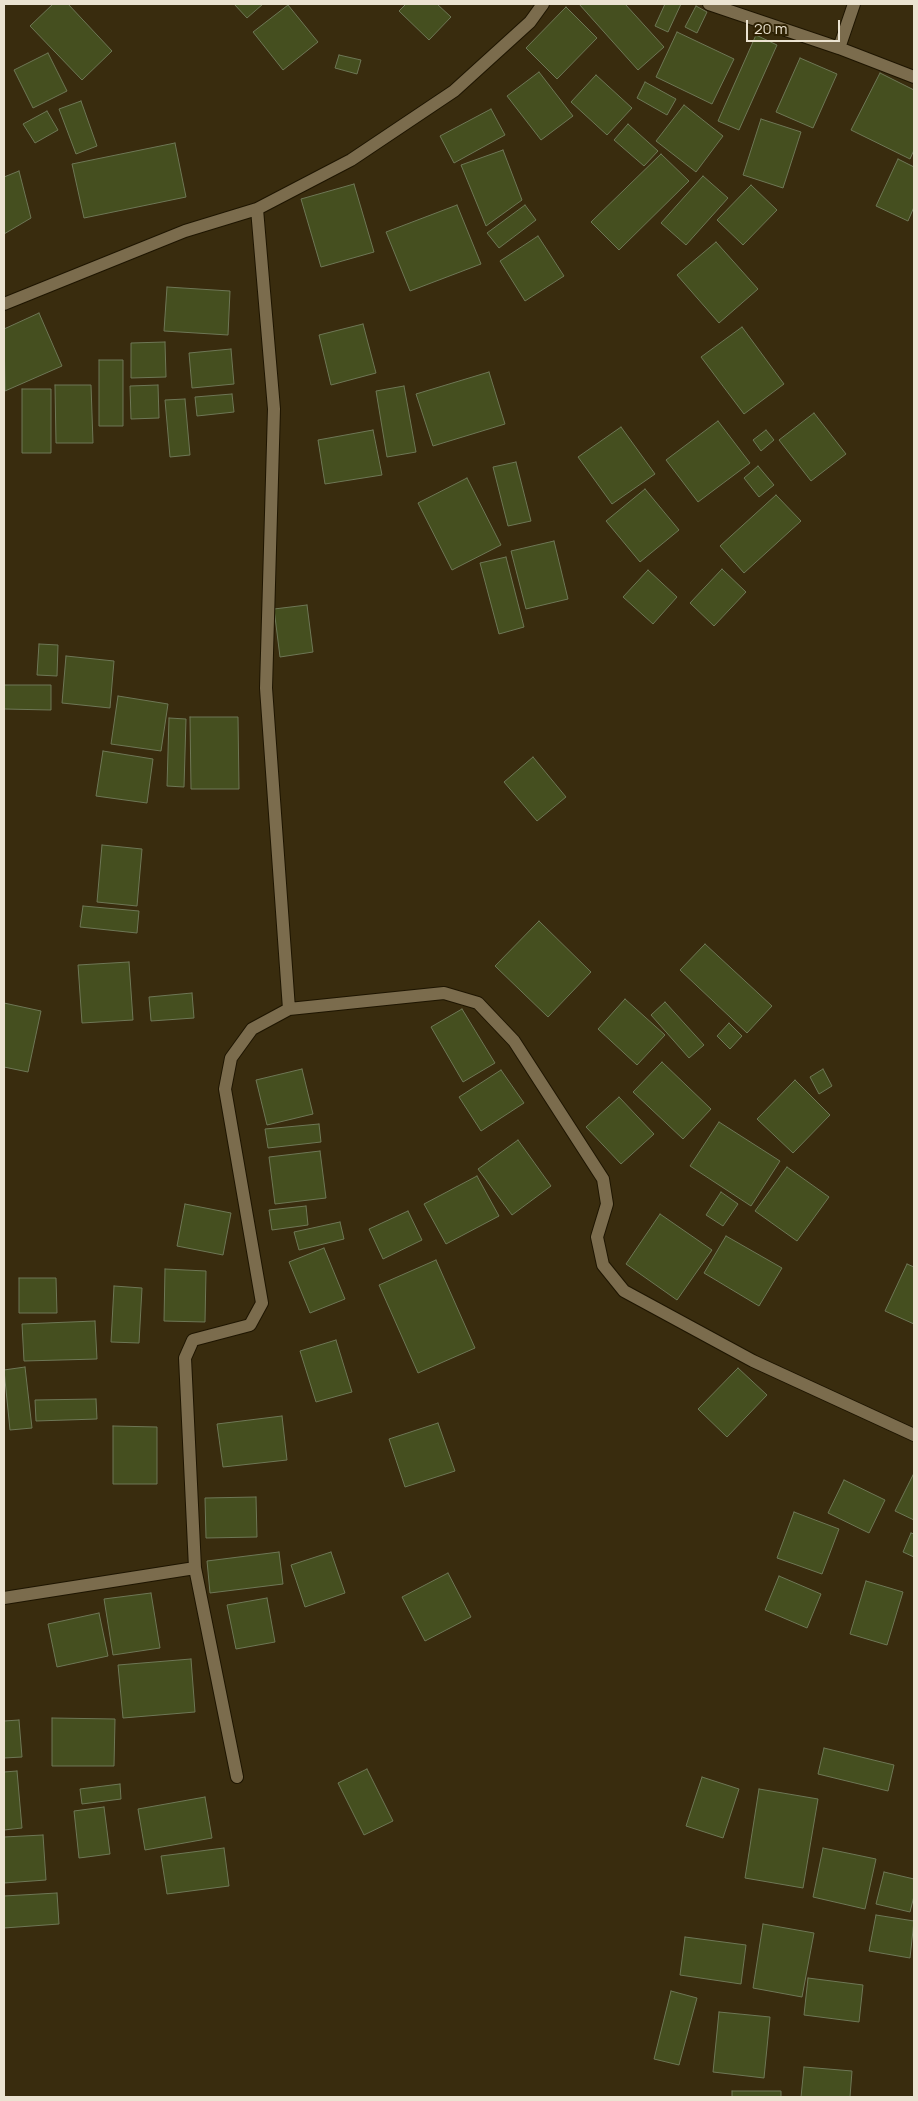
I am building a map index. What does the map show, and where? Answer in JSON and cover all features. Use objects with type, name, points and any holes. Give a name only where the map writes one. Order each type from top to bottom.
[{"type":"street","points":[[4,304],[185,232],[257,208],[351,160],[454,91],[530,22],[543,4]]},
{"type":"street","points":[[709,4],[839,48],[914,77]]},
{"type":"street","points":[[839,48],[854,4]]},
{"type":"street","points":[[257,208],[274,409],[266,688],[290,1009]]},
{"type":"street","points":[[237,1777],[195,1568],[184,1358],[193,1340],[250,1325],[262,1304],[225,1089],[231,1058],[252,1029],[290,1009],[444,993],[478,1004],[514,1041],[603,1180],[607,1204],[598,1237],[603,1265],[624,1291],[753,1361],[914,1435]]},
{"type":"street","points":[[4,1598],[195,1568]]},
{"type":"building","points":[[53,4],[68,4],[112,51],[82,80],[30,26]]},
{"type":"building","points":[[234,4],[263,4],[247,18]]},
{"type":"building","points":[[406,4],[437,4],[451,17],[429,40],[399,11]]},
{"type":"building","points":[[579,4],[625,4],[664,47],[638,70]]},
{"type":"building","points":[[665,4],[681,4],[668,32],[655,26]]},
{"type":"building","points":[[288,5],[318,42],[283,70],[253,32]]},
{"type":"building","points":[[696,6],[707,12],[697,33],[685,27]]},
{"type":"building","points":[[566,7],[597,38],[557,79],[526,48]]},
{"type":"building","points":[[677,32],[734,59],[712,104],[656,77]]},
{"type":"building","points":[[756,35],[777,45],[739,130],[718,121]]},
{"type":"building","points":[[48,53],[67,91],[33,108],[14,70]]},
{"type":"building","points":[[339,55],[361,60],[357,74],[335,68]]},
{"type":"building","points":[[800,58],[837,74],[813,128],[776,112]]},
{"type":"building","points":[[539,72],[573,116],[541,140],[507,96]]},
{"type":"building","points":[[880,73],[914,90],[914,150],[910,159],[851,130]]},
{"type":"building","points":[[596,75],[632,108],[607,135],[571,102]]},
{"type":"building","points":[[645,82],[676,99],[667,115],[637,98]]},
{"type":"building","points":[[81,101],[97,146],[76,154],[59,109]]},
{"type":"building","points":[[684,105],[723,136],[696,172],[656,141]]},
{"type":"building","points":[[491,109],[505,135],[454,163],[440,136]]},
{"type":"building","points":[[47,111],[58,130],[35,143],[23,124]]},
{"type":"building","points":[[761,119],[801,132],[783,188],[743,175]]},
{"type":"building","points":[[628,124],[658,151],[644,166],[614,140]]},
{"type":"building","points":[[175,143],[186,197],[84,218],[72,164]]},
{"type":"building","points":[[503,150],[522,200],[486,226],[461,165]]},
{"type":"building","points":[[661,154],[689,181],[619,250],[591,222]]},
{"type":"building","points":[[898,159],[914,167],[914,207],[908,221],[876,206]]},
{"type":"building","points":[[19,171],[31,218],[4,234],[4,177]]},
{"type":"building","points":[[703,176],[728,198],[686,245],[661,223]]},
{"type":"building","points":[[354,184],[374,252],[321,267],[301,199]]},
{"type":"building","points":[[751,185],[777,210],[743,245],[717,220]]},
{"type":"building","points":[[457,205],[481,264],[410,291],[386,232]]},
{"type":"building","points":[[525,205],[536,220],[499,248],[487,233]]},
{"type":"building","points":[[538,236],[564,276],[525,301],[500,261]]},
{"type":"building","points":[[716,242],[758,289],[719,323],[677,275]]},
{"type":"building","points":[[167,287],[230,291],[228,335],[164,331]]},
{"type":"building","points":[[39,313],[62,366],[5,391],[4,329]]},
{"type":"building","points":[[363,324],[376,373],[331,385],[319,335]]},
{"type":"building","points":[[742,327],[784,384],[744,414],[701,357]]},
{"type":"building","points":[[165,342],[166,377],[131,378],[131,343]]},
{"type":"building","points":[[231,349],[234,384],[192,388],[189,353]]},
{"type":"building","points":[[99,360],[123,360],[123,426],[99,426]]},
{"type":"building","points":[[489,372],[505,424],[433,446],[416,394]]},
{"type":"building","points":[[55,385],[91,385],[93,443],[56,443]]},
{"type":"building","points":[[158,385],[159,418],[131,419],[130,386]]},
{"type":"building","points":[[404,386],[416,452],[387,457],[376,391]]},
{"type":"building","points":[[22,389],[51,389],[51,453],[22,453]]},
{"type":"building","points":[[232,394],[234,412],[197,416],[195,397]]},
{"type":"building","points":[[185,399],[190,455],[170,457],[165,400]]},
{"type":"building","points":[[814,413],[846,454],[811,481],[779,440]]},
{"type":"building","points":[[718,421],[750,463],[698,502],[666,460]]},
{"type":"building","points":[[621,427],[655,474],[612,504],[578,457]]},
{"type":"building","points":[[373,430],[382,475],[325,484],[318,440]]},
{"type":"building","points":[[766,430],[774,440],[761,451],[753,440]]},
{"type":"building","points":[[516,462],[531,521],[508,526],[493,467]]},
{"type":"building","points":[[758,466],[774,485],[759,497],[744,478]]},
{"type":"building","points":[[467,478],[501,545],[452,570],[418,503]]},
{"type":"building","points":[[645,489],[679,530],[640,562],[606,521]]},
{"type":"building","points":[[776,495],[801,521],[744,573],[720,546]]},
{"type":"building","points":[[554,541],[568,599],[526,609],[511,551]]},
{"type":"building","points":[[506,557],[524,627],[499,634],[480,563]]},
{"type":"building","points":[[722,569],[746,592],[714,626],[690,603]]},
{"type":"building","points":[[648,570],[677,597],[653,624],[623,597]]},
{"type":"building","points":[[307,605],[313,652],[280,657],[274,609]]},
{"type":"building","points":[[39,644],[58,645],[57,676],[37,675]]},
{"type":"building","points":[[66,656],[114,661],[110,708],[62,703]]},
{"type":"building","points":[[4,685],[51,685],[51,710],[4,709]]},
{"type":"building","points":[[118,696],[168,704],[161,751],[111,744]]},
{"type":"building","points":[[190,717],[238,717],[239,789],[191,789]]},
{"type":"building","points":[[169,718],[186,719],[184,787],[167,786]]},
{"type":"building","points":[[103,751],[153,759],[147,803],[96,796]]},
{"type":"building","points":[[533,757],[566,797],[537,821],[504,782]]},
{"type":"building","points":[[102,845],[142,849],[137,906],[97,902]]},
{"type":"building","points":[[83,906],[139,911],[137,933],[80,927]]},
{"type":"building","points":[[539,921],[591,972],[548,1017],[495,966]]},
{"type":"building","points":[[705,944],[772,1006],[747,1033],[680,970]]},
{"type":"building","points":[[129,962],[133,1020],[82,1023],[78,965]]},
{"type":"building","points":[[192,993],[194,1018],[151,1021],[149,997]]},
{"type":"building","points":[[625,999],[665,1035],[637,1065],[598,1029]]},
{"type":"building","points":[[665,1002],[704,1045],[689,1058],[651,1015]]},
{"type":"building","points":[[4,1003],[41,1011],[28,1072],[4,1067]]},
{"type":"building","points":[[462,1009],[495,1063],[463,1082],[431,1027]]},
{"type":"building","points":[[729,1023],[742,1036],[730,1049],[717,1036]]},
{"type":"building","points":[[662,1062],[711,1109],[683,1139],[633,1092]]},
{"type":"building","points":[[302,1069],[313,1114],[267,1125],[256,1080]]},
{"type":"building","points":[[823,1069],[832,1086],[819,1094],[810,1077]]},
{"type":"building","points":[[501,1070],[524,1103],[481,1131],[459,1097]]},
{"type":"building","points":[[795,1080],[830,1115],[793,1153],[757,1119]]},
{"type":"building","points":[[619,1097],[654,1134],[621,1164],[586,1127]]},
{"type":"building","points":[[719,1122],[780,1161],[751,1206],[690,1166]]},
{"type":"building","points":[[319,1124],[321,1142],[268,1148],[265,1129]]},
{"type":"building","points":[[518,1140],[551,1186],[512,1215],[478,1169]]},
{"type":"building","points":[[320,1151],[326,1198],[275,1204],[269,1157]]},
{"type":"building","points":[[787,1167],[829,1197],[797,1241],[755,1211]]},
{"type":"building","points":[[477,1176],[499,1216],[446,1244],[424,1204]]},
{"type":"building","points":[[721,1192],[738,1204],[723,1226],[706,1215]]},
{"type":"building","points":[[185,1204],[231,1213],[223,1255],[177,1246]]},
{"type":"building","points":[[306,1206],[308,1225],[272,1230],[269,1210]]},
{"type":"building","points":[[408,1211],[422,1240],[383,1259],[369,1229]]},
{"type":"building","points":[[660,1214],[712,1250],[677,1300],[626,1264]]},
{"type":"building","points":[[340,1222],[344,1239],[299,1250],[294,1232]]},
{"type":"building","points":[[726,1236],[782,1268],[759,1306],[704,1273]]},
{"type":"building","points":[[324,1248],[345,1299],[310,1313],[289,1262]]},
{"type":"building","points":[[436,1260],[475,1348],[418,1373],[379,1285]]},
{"type":"building","points":[[907,1264],[914,1267],[914,1324],[885,1311]]},
{"type":"building","points":[[165,1269],[206,1271],[205,1322],[164,1321]]},
{"type":"building","points":[[19,1278],[56,1278],[57,1313],[19,1313]]},
{"type":"building","points":[[114,1286],[142,1288],[139,1343],[111,1342]]},
{"type":"building","points":[[95,1321],[97,1359],[24,1361],[22,1324]]},
{"type":"building","points":[[336,1340],[352,1392],[316,1402],[300,1351]]},
{"type":"building","points":[[25,1367],[32,1428],[10,1430],[4,1370]]},
{"type":"building","points":[[738,1368],[767,1395],[727,1437],[698,1409]]},
{"type":"building","points":[[96,1399],[97,1419],[36,1421],[35,1400]]},
{"type":"building","points":[[282,1416],[287,1460],[223,1467],[217,1424]]},
{"type":"building","points":[[438,1423],[455,1471],[405,1487],[389,1439]]},
{"type":"building","points":[[113,1426],[157,1427],[157,1484],[113,1484]]},
{"type":"building","points":[[914,1473],[914,1520],[895,1511]]},
{"type":"building","points":[[844,1480],[885,1500],[869,1533],[828,1513]]},
{"type":"building","points":[[256,1497],[257,1537],[206,1538],[205,1498]]},
{"type":"building","points":[[794,1512],[839,1529],[822,1574],[777,1558]]},
{"type":"building","points":[[911,1533],[914,1534],[914,1557],[903,1552]]},
{"type":"building","points":[[279,1552],[283,1584],[210,1593],[207,1561]]},
{"type":"building","points":[[331,1552],[345,1593],[305,1607],[291,1565]]},
{"type":"building","points":[[448,1573],[471,1617],[425,1641],[402,1597]]},
{"type":"building","points":[[779,1576],[821,1594],[807,1628],[765,1610]]},
{"type":"building","points":[[866,1581],[903,1592],[887,1645],[850,1634]]},
{"type":"building","points":[[151,1593],[160,1648],[113,1655],[104,1599]]},
{"type":"building","points":[[267,1598],[275,1642],[236,1649],[227,1605]]},
{"type":"building","points":[[99,1613],[108,1656],[57,1667],[48,1624]]},
{"type":"building","points":[[191,1659],[195,1712],[123,1718],[118,1665]]},
{"type":"building","points":[[52,1718],[115,1719],[114,1766],[52,1766]]},
{"type":"building","points":[[19,1720],[22,1757],[4,1758],[4,1721]]},
{"type":"building","points":[[824,1748],[894,1765],[888,1791],[818,1774]]},
{"type":"building","points":[[367,1769],[393,1821],[364,1835],[338,1783]]},
{"type":"building","points":[[17,1771],[22,1828],[4,1830],[4,1772]]},
{"type":"building","points":[[702,1777],[739,1789],[723,1838],[686,1826]]},
{"type":"building","points":[[120,1784],[121,1799],[82,1804],[80,1789]]},
{"type":"building","points":[[759,1789],[818,1799],[803,1888],[745,1878]]},
{"type":"building","points":[[205,1797],[212,1838],[145,1850],[138,1809]]},
{"type":"building","points":[[104,1807],[110,1854],[79,1858],[74,1811]]},
{"type":"building","points":[[43,1835],[46,1880],[4,1883],[4,1837]]},
{"type":"building","points":[[224,1848],[229,1886],[167,1894],[161,1856]]},
{"type":"building","points":[[823,1848],[876,1859],[865,1909],[813,1897]]},
{"type":"building","points":[[884,1872],[914,1879],[914,1896],[910,1912],[876,1904]]},
{"type":"building","points":[[57,1893],[59,1924],[4,1928],[4,1896]]},
{"type":"building","points":[[876,1915],[914,1921],[910,1958],[869,1951]]},
{"type":"building","points":[[763,1924],[814,1933],[802,1997],[753,1988]]},
{"type":"building","points":[[685,1937],[746,1945],[741,1984],[680,1975]]},
{"type":"building","points":[[808,1978],[863,1985],[859,2022],[804,2015]]},
{"type":"building","points":[[671,1991],[697,1998],[679,2065],[654,2059]]},
{"type":"building","points":[[719,2012],[770,2017],[764,2078],[713,2072]]},
{"type":"building","points":[[804,2067],[852,2071],[850,2097],[801,2097]]},
{"type":"building","points":[[732,2091],[781,2091],[781,2097],[732,2097]]}]
